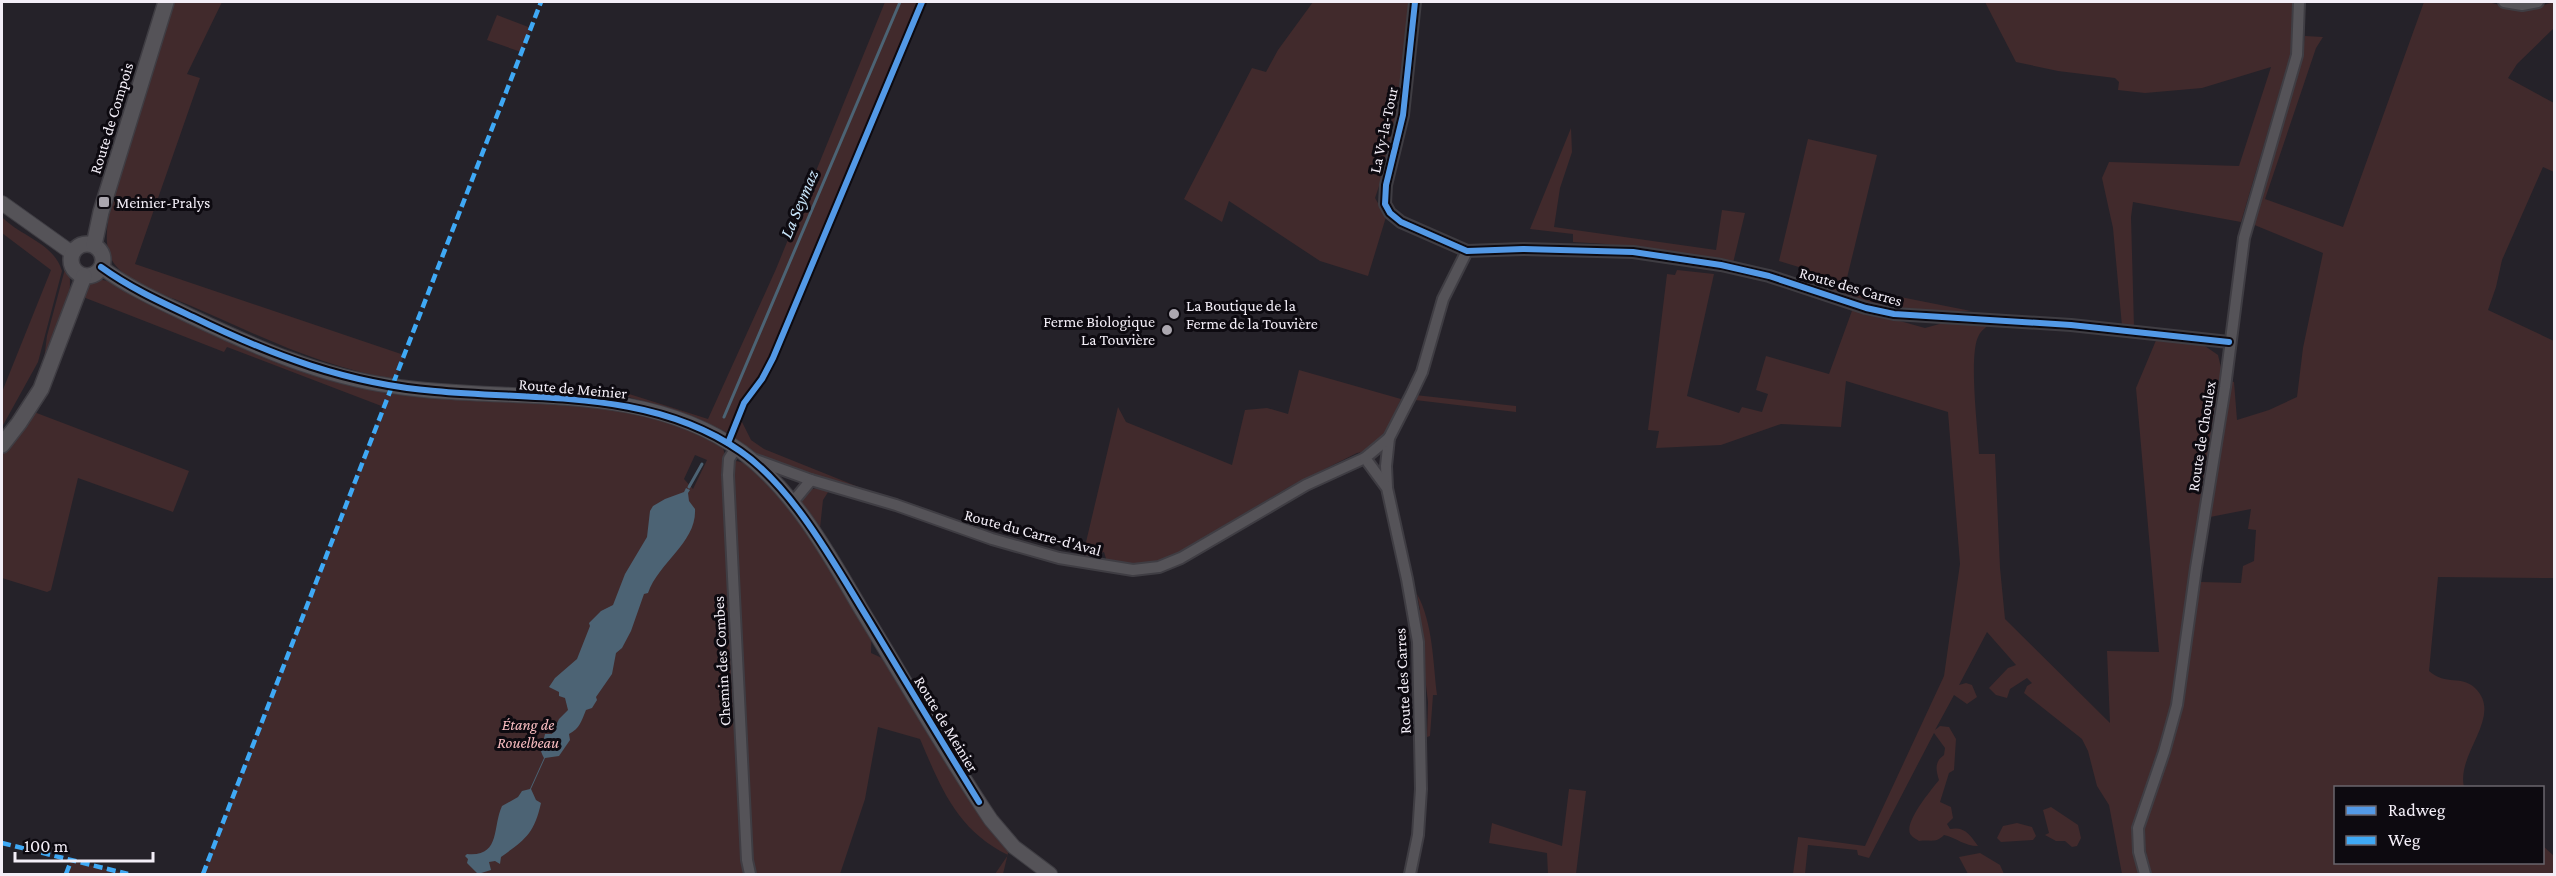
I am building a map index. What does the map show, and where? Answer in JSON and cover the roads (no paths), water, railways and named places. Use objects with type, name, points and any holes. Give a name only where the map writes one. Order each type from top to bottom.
[{"type":"main road","name":"Route de Compois","points":[[94,245],[101,212],[166,2]]},
{"type":"main road","points":[[83,244],[94,245],[102,254],[101,267],[96,273],[84,276],[77,273],[72,267],[72,253],[83,244]]},
{"type":"main road","points":[[2,445],[41,390],[84,276]]},
{"type":"street","name":"La Vy-la-Tour","points":[[1415,2],[1403,115],[1386,185],[1385,204],[1390,213],[1401,222],[1467,251]]},
{"type":"street","name":"Route de Choulex","points":[[2145,874],[2138,842],[2138,828],[2164,752],[2176,705],[2225,387],[2244,238],[2296,55],[2299,2]]},
{"type":"street","points":[[2504,2],[2522,5],[2538,2]]},
{"type":"street","points":[[2,203],[72,253]]},
{"type":"street","name":"Route des Carres","points":[[1410,874],[1418,835],[1420,806],[1420,667],[1414,612],[1387,488],[1386,466],[1389,438],[1422,372],[1443,299],[1467,251],[1523,249],[1633,252],[1721,265],[1769,276],[1866,308],[1894,314],[2070,326],[2229,342]]},
{"type":"street","name":"Route de Meinier","points":[[101,267],[133,288],[236,338],[332,374],[392,387],[553,398],[628,406],[679,419],[713,434],[736,448],[748,457],[792,503],[829,556],[991,820],[1014,847],[1050,874]]},
{"type":"street","name":"Route des Carres","points":[[1387,488],[1365,458],[1389,438]]},
{"type":"street","name":"Chemin des Combes","points":[[736,448],[729,459],[728,475],[747,860],[750,874]]},
{"type":"street","name":"Route du Carre-d'Aval","points":[[748,457],[811,480],[896,505],[1025,549],[1097,565],[1142,570],[1160,567],[1180,558],[1306,484],[1365,458]]},
{"type":"street","points":[[792,503],[811,480]]},
{"type":"water","points":[[686,488],[690,490],[689,501],[695,509],[690,532],[660,571],[648,593],[644,594],[631,631],[622,648],[616,653],[612,674],[596,697],[597,700],[592,708],[586,710],[578,727],[569,734],[570,740],[559,756],[545,758],[531,789],[536,800],[541,803],[535,823],[522,841],[501,857],[500,864],[495,861],[489,862],[491,870],[478,874],[467,863],[468,859],[465,856],[478,854],[490,846],[502,806],[518,797],[522,791],[530,789],[544,758],[541,748],[545,734],[552,734],[559,719],[568,710],[565,698],[549,687],[555,678],[577,659],[590,626],[589,623],[601,611],[613,605],[625,574],[647,537],[650,511],[653,506],[684,492]]},
{"type":"waterway","name":"La Seymaz","points":[[724,417],[900,2]]},
{"type":"waterway","name":"La Seymaz","points":[[689,487],[702,464]]},
{"type":"place","name":"Meinier-Pralys","points":[[104,202]]},
{"type":"place","name":"La Boutique de la Ferme de la Touvière","points":[[1174,314]]},
{"type":"place","name":"Ferme Biologique La Touvière","points":[[1167,330]]},
{"type":"park label","name":"Étang de Rouelbeau","points":[[528,733]]}]
